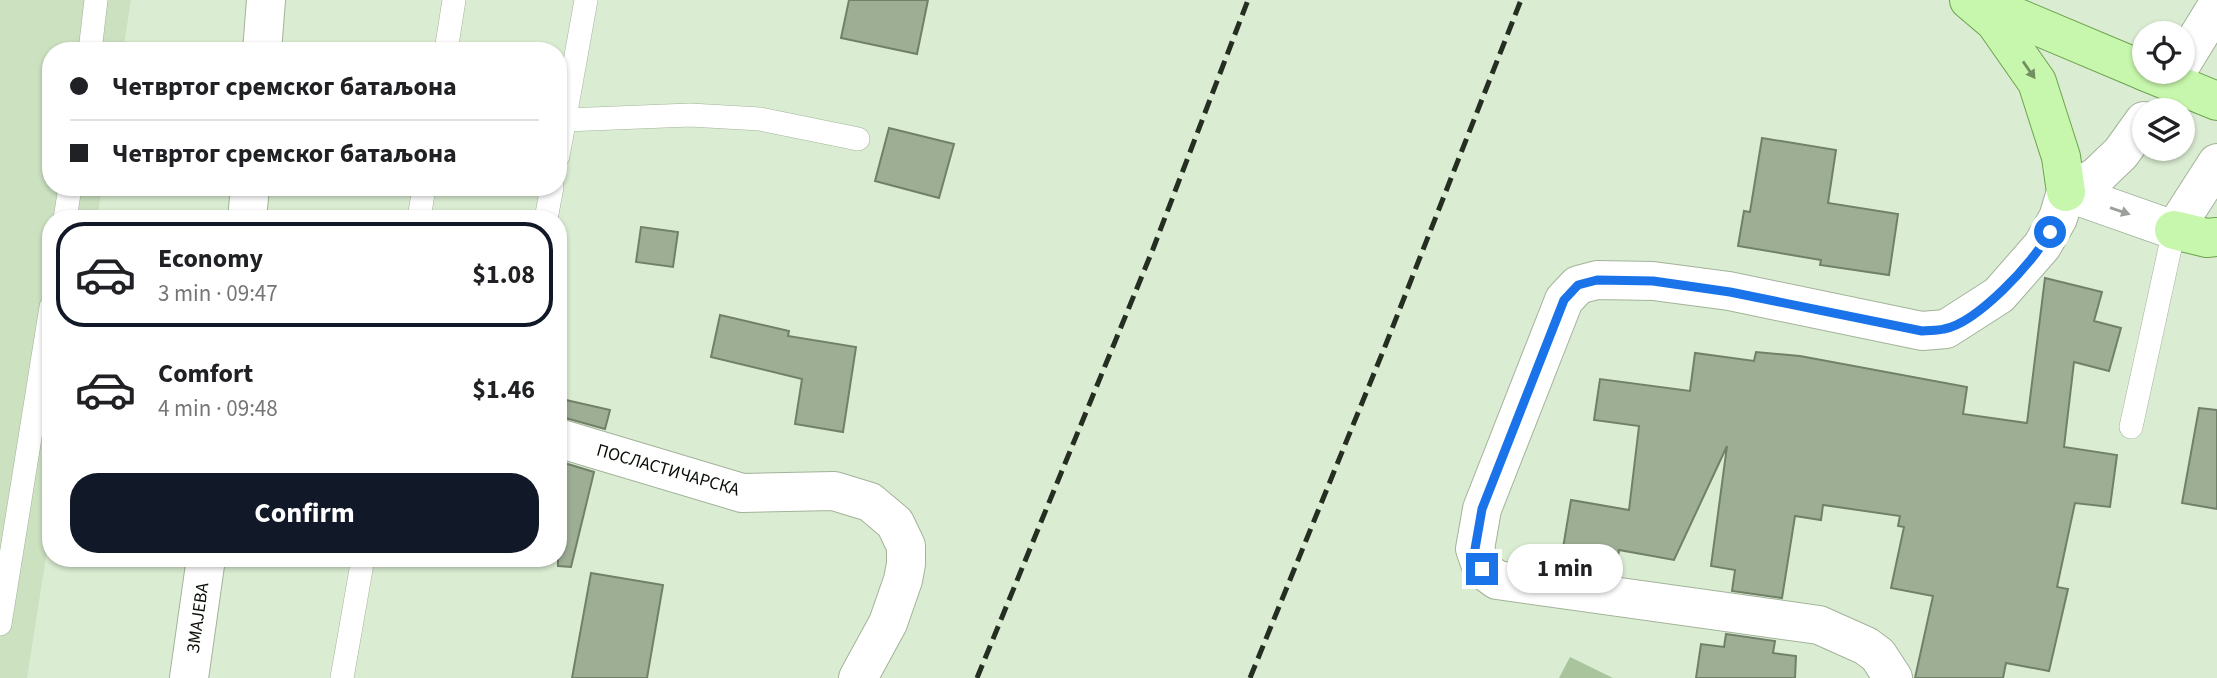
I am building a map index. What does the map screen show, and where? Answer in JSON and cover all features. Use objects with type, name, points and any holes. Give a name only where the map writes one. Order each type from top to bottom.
[{"type":"main road","points":[[1972,0],[2132,66]]},
{"type":"main road","points":[[1972,0],[1995,22],[2037,82],[2061,157],[2066,192]]},
{"type":"main road","points":[[2176,84],[2217,102]]},
{"type":"main road","points":[[2174,230],[2207,238],[2217,237]]},
{"type":"street","points":[[263,42],[267,0]]},
{"type":"street","points":[[2195,35],[2217,6]]},
{"type":"street","points":[[1893,678],[1878,655],[1866,646],[1819,625],[1497,580],[1482,569],[1475,549],[1482,509],[1564,300],[1578,285],[1597,280],[1653,281],[1730,292],[1922,331],[1946,329],[1999,295],[2042,246],[2058,218],[2066,192],[2096,177],[2121,153],[2132,138]]},
{"type":"street","points":[[2066,192],[2174,230],[2217,163]]},
{"type":"street","name":"ПОСЛАСТИЧАРСКА","points":[[567,441],[743,493],[834,491],[870,502],[895,523],[906,546],[905,572],[888,623],[858,678]]},
{"type":"street","name":"ЗМАЈЕВА","points":[[189,678],[205,567]]},
{"type":"lane","points":[[91,42],[96,0]]},
{"type":"lane","points":[[447,42],[454,0]]},
{"type":"lane","points":[[567,109],[586,0]]},
{"type":"lane","points":[[567,120],[690,115],[760,119],[858,139]]},
{"type":"lane","points":[[2131,427],[2174,230]]},
{"type":"lane","points":[[0,624],[42,363]]},
{"type":"lane","points":[[342,678],[361,567]]},
{"type":"shaded area","points":[[0,0],[131,0],[124,42],[42,42],[42,196],[101,196],[98,210],[42,210],[42,567],[44,567],[27,678],[0,678]]},
{"type":"shaded area","points":[[1570,657],[1613,678],[1559,678]]},
{"type":"building","points":[[849,0],[928,0],[917,54],[841,38]]},
{"type":"building","points":[[889,128],[954,144],[939,198],[875,181]]},
{"type":"building","points":[[1762,138],[1836,150],[1828,203],[1898,214],[1889,275],[1820,265],[1821,260],[1738,246],[1744,211],[1750,212]]},
{"type":"building","points":[[641,227],[678,232],[673,267],[636,262]]},
{"type":"building","points":[[2045,278],[2102,292],[2094,321],[2121,328],[2109,371],[2074,362],[2064,447],[2117,455],[2110,507],[2075,503],[2057,587],[2068,589],[2049,671],[2006,663],[2003,678],[1915,678],[1933,596],[1891,588],[1904,527],[1898,526],[1900,516],[1823,505],[1821,520],[1795,516],[1782,598],[1732,591],[1735,570],[1711,566],[1727,446],[1674,560],[1619,550],[1615,574],[1560,566],[1571,500],[1629,510],[1639,426],[1594,420],[1600,379],[1690,391],[1695,353],[1754,361],[1756,352],[1800,356],[1967,387],[1963,414],[2027,423]]},
{"type":"building","points":[[720,315],[789,331],[788,336],[856,347],[843,432],[795,424],[802,379],[711,357]]},
{"type":"building","points":[[567,400],[610,410],[605,429],[567,418]]},
{"type":"building","points":[[2199,408],[2217,410],[2217,509],[2182,503]]},
{"type":"building","points":[[567,464],[594,472],[571,567],[567,567]]},
{"type":"building","points":[[591,573],[663,585],[647,678],[572,678]]},
{"type":"building","points":[[1726,634],[1775,641],[1773,653],[1796,656],[1795,678],[1696,678],[1701,644],[1724,647]]},
{"type":"railway","points":[[977,678],[1153,249],[1248,0]]},
{"type":"railway","points":[[1250,678],[1386,344],[1521,0]]},
{"type":"route","points":[[1482,569],[1475,549],[1482,509],[1564,300],[1578,285],[1597,280],[1653,281],[1730,292],[1922,331],[1946,329],[1999,295],[2042,246],[2050,232]]}]
